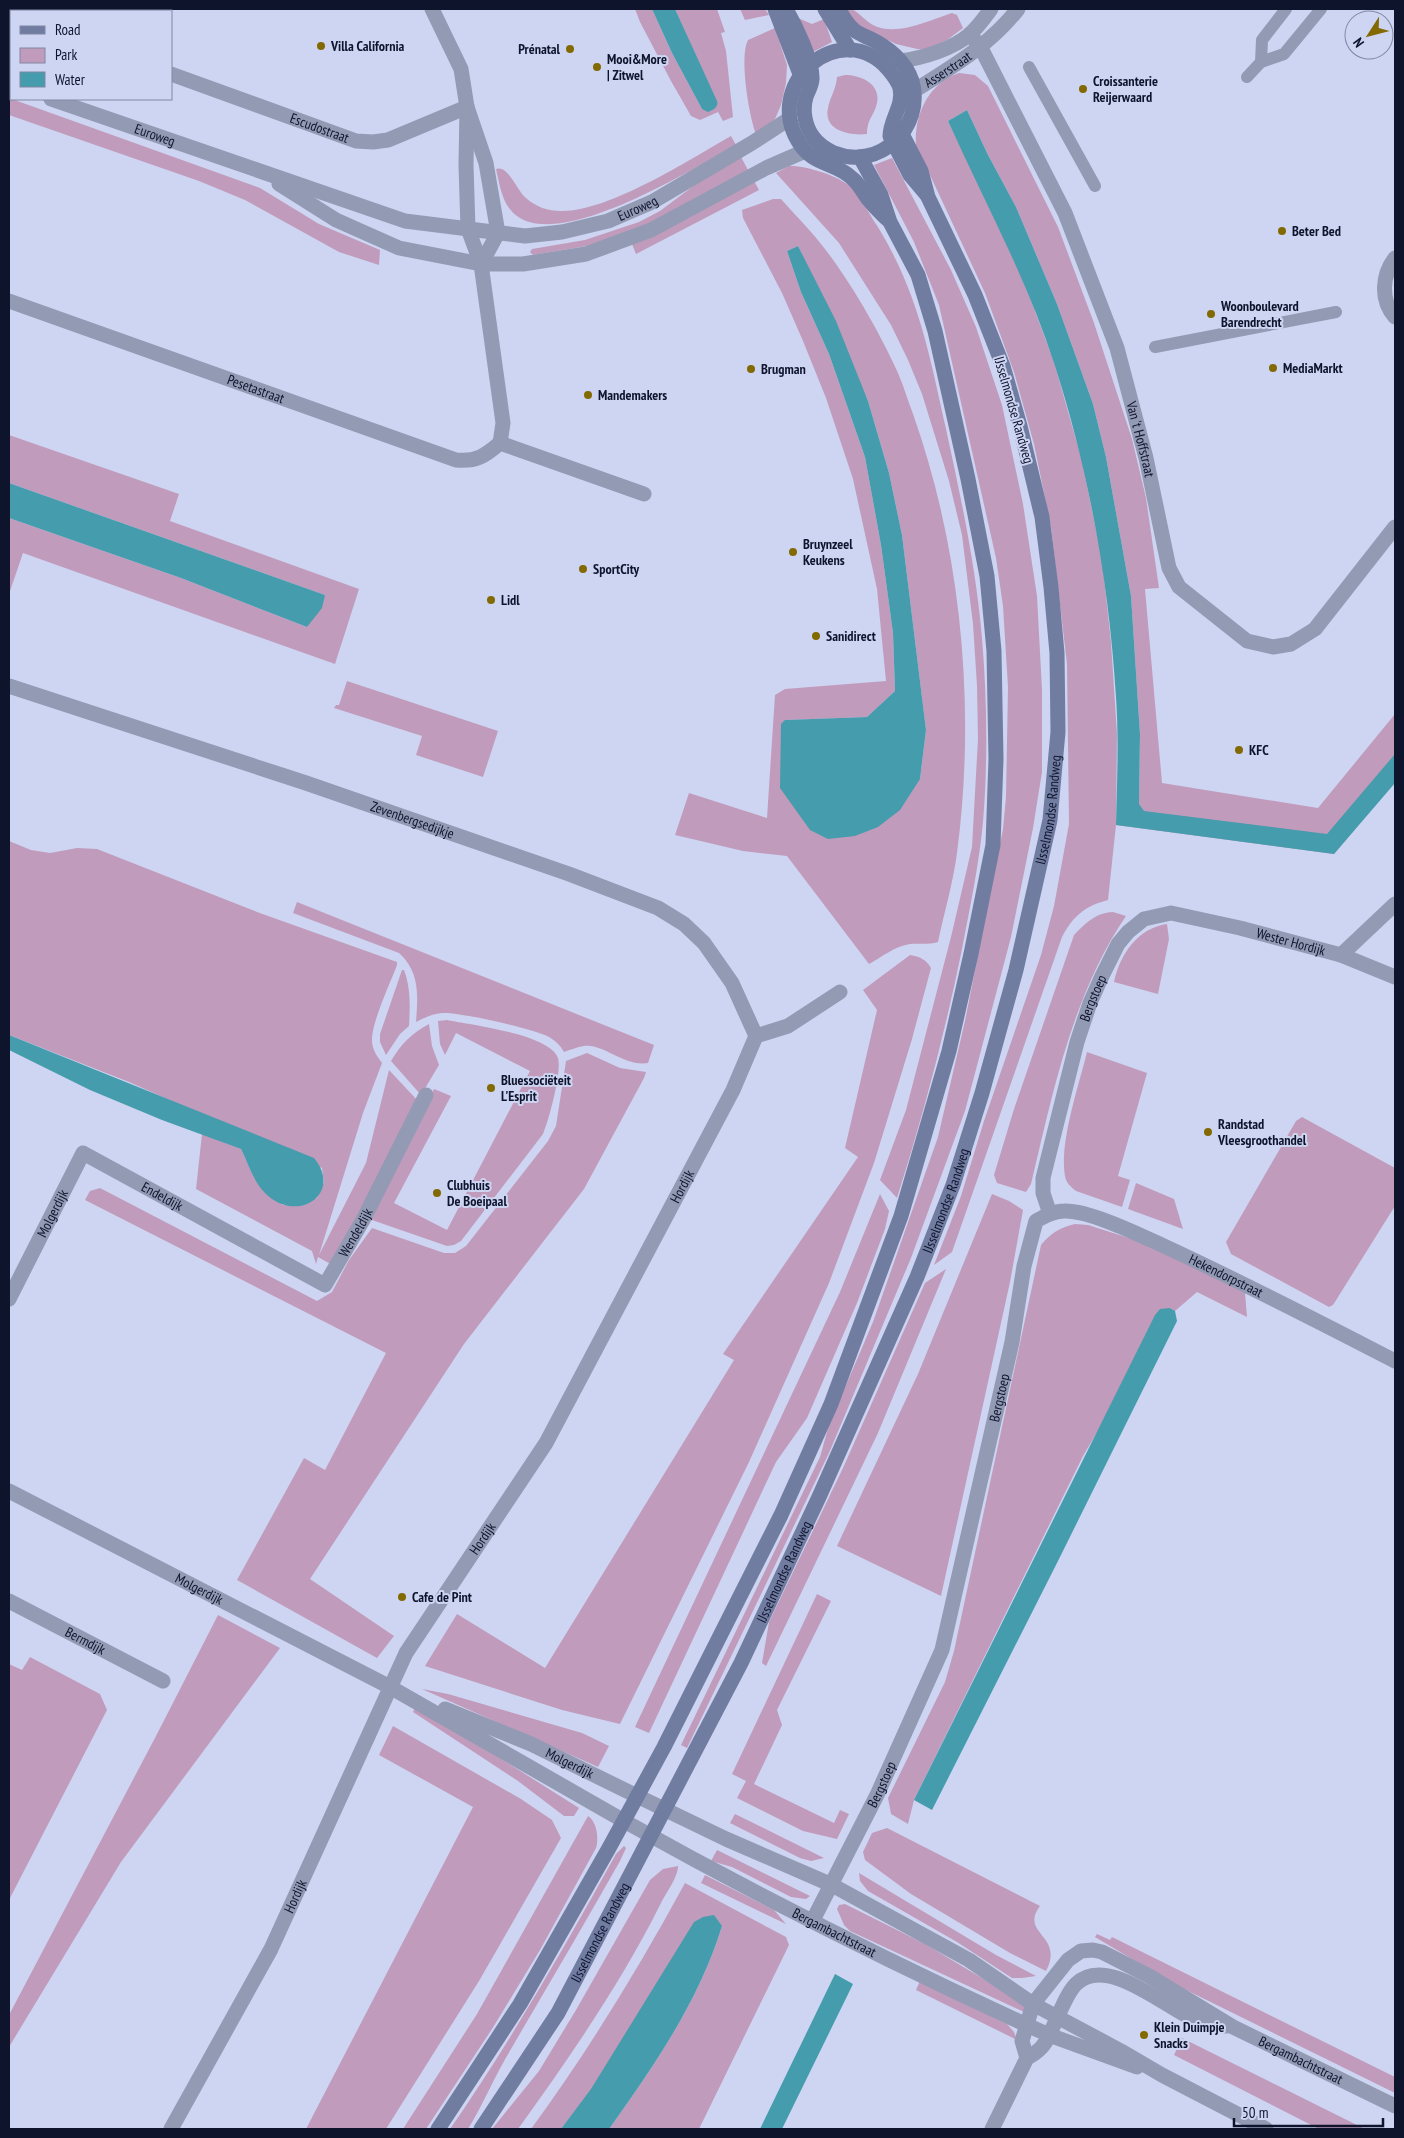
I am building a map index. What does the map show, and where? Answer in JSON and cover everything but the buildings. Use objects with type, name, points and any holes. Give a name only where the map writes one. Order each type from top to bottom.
[{"type":"main road","points":[[775,9],[812,80],[806,98],[805,119],[808,128],[820,145],[842,156],[860,157],[875,155],[897,139],[911,118],[914,91],[909,75],[900,61],[878,42],[860,34],[847,23],[839,9]]},
{"type":"main road","points":[[786,9],[805,69]]},
{"type":"main road","points":[[825,9],[850,50]]},
{"type":"main road","points":[[820,145],[805,151],[793,132],[789,119],[791,94],[805,69],[825,55],[850,50],[870,56],[883,63],[892,74],[900,89],[900,104],[890,129],[897,139]]},
{"type":"main road","points":[[883,63],[900,61]]},
{"type":"main road","name":"IJsselmondse Randweg","points":[[481,2129],[558,2014],[750,1646],[820,1497],[917,1277],[953,1185],[982,1093],[1016,970],[1050,820],[1058,732],[1057,653],[1042,517],[1003,366],[975,295],[928,197],[921,171],[897,139]]},
{"type":"main road","name":"IJsselmondse Randweg","points":[[805,151],[817,161],[847,174],[890,222]]},
{"type":"main road","name":"IJsselmondse Randweg","points":[[438,2129],[520,2004],[624,1821],[664,1747],[781,1515],[831,1404],[901,1216],[922,1150],[949,1051],[993,845],[996,759],[994,651],[987,576],[968,479],[935,331],[918,275],[890,222],[881,195],[860,157]]},
{"type":"street","points":[[432,9],[461,69],[467,107],[486,163],[498,233],[481,264]]},
{"type":"street","points":[[970,34],[991,9]]},
{"type":"street","name":"Asserstraat","points":[[914,91],[981,48],[1005,26],[1018,9]]},
{"type":"street","points":[[1260,62],[1262,40],[1286,9]]},
{"type":"street","points":[[1247,77],[1260,62],[1284,54],[1321,9]]},
{"type":"street","name":"Van 't Hoffstraat","points":[[970,34],[981,48],[1065,212],[1117,348],[1146,458],[1169,568],[1179,587],[1247,641],[1273,647],[1291,644],[1315,629],[1395,527]]},
{"type":"street","name":"Asserstraat","points":[[900,61],[916,59],[940,51],[970,34]]},
{"type":"street","points":[[1029,67],[1095,186]]},
{"type":"street","name":"Escudostraat","points":[[172,74],[356,141],[373,142],[388,140],[467,107]]},
{"type":"street","name":"Euroweg","points":[[54,100],[258,172],[406,221],[524,236],[562,232],[608,221],[652,202],[789,119]]},
{"type":"street","points":[[467,107],[468,229],[481,264],[503,423],[500,443],[644,494]]},
{"type":"street","name":"Euroweg","points":[[258,172],[336,220],[399,248],[481,264],[523,264],[586,254],[651,230],[766,168],[805,151]]},
{"type":"street","points":[[1395,258],[1387,268],[1384,290],[1391,312],[1395,317]]},
{"type":"street","name":"Pesetastraat","points":[[9,301],[456,460],[470,462],[482,458],[500,443]]},
{"type":"street","points":[[1155,347],[1336,312]]},
{"type":"street","name":"Zevenbergsedijkje","points":[[9,686],[306,783],[569,874],[658,908],[684,924],[704,943],[732,983],[756,1036]]},
{"type":"street","points":[[1341,955],[1395,904]]},
{"type":"street","name":"Bergstoep","points":[[813,1920],[877,1795],[942,1650],[1012,1342],[1024,1266],[1036,1222],[1050,1214],[1043,1193],[1044,1178],[1077,1042],[1102,976],[1118,944],[1128,932],[1144,919],[1161,914],[1184,915]]},
{"type":"street","name":"Wester Hordijk","points":[[1184,915],[1341,955],[1395,977]]},
{"type":"street","points":[[756,1036],[788,1026],[840,992]]},
{"type":"street","name":"Hordijk","points":[[171,2129],[271,1949],[406,1653],[546,1443],[733,1090],[756,1036]]},
{"type":"street","name":"Wendeldijk","points":[[241,1240],[325,1285],[363,1220],[426,1095]]},
{"type":"street","name":"Molgerdijk","points":[[9,1299],[83,1153]]},
{"type":"street","name":"Endeldijk","points":[[83,1153],[241,1240]]},
{"type":"street","name":"Hekendorpstraat","points":[[1050,1214],[1055,1211],[1074,1212],[1141,1235],[1213,1268],[1395,1361]]},
{"type":"street","name":"Molgerdijk","points":[[9,1491],[390,1686],[624,1821]]},
{"type":"street","name":"Bermdijk","points":[[9,1601],[163,1681]]},
{"type":"street","name":"Molgerdijk","points":[[390,1686],[530,1744],[666,1809]]},
{"type":"street","name":"Bergambachtstraat","points":[[666,1809],[726,1839],[832,1885],[969,1960],[1033,2004],[1121,2050],[1162,2075],[1266,2129]]},
{"type":"street","name":"Bergambachtstraat","points":[[624,1821],[701,1864],[881,1956],[1049,2035],[1106,2057],[1162,2075]]},
{"type":"street","name":"Bergambachtstraat","points":[[1033,2004],[1068,1960],[1081,1952],[1093,1950],[1126,1962],[1233,2027],[1395,2106]]},
{"type":"street","name":"Bergambachtstraat","points":[[1049,2035],[1076,1984],[1085,1978],[1100,1975],[1121,1978],[1204,2024],[1233,2027]]},
{"type":"street","points":[[1027,2058],[1022,2041],[1033,2004]]},
{"type":"street","points":[[992,2129],[1027,2058],[1041,2048],[1049,2035]]},
{"type":"green space","points":[[635,9],[652,9],[672,53],[702,109],[712,110],[717,104],[675,9],[717,9],[725,32],[721,33],[726,51],[733,117],[723,121],[718,112],[700,120],[691,116],[640,22]]},
{"type":"green space","points":[[740,9],[765,9],[769,15],[745,20]]},
{"type":"green space","points":[[851,9],[873,25],[882,28],[892,29],[913,26],[952,13],[957,15],[963,28],[947,40],[928,49],[917,49],[896,44],[861,27],[852,21],[846,10]]},
{"type":"green space","points":[[798,18],[812,24],[824,19],[832,42],[813,52]]},
{"type":"green space","points":[[775,28],[787,65],[786,83],[781,105],[775,119],[756,134],[746,87],[745,48],[748,40]]},
{"type":"green space","points":[[959,73],[975,75],[988,86],[1058,227],[1094,323],[1132,439],[1146,498],[1159,588],[1145,589],[1162,783],[1318,808],[1395,714],[1395,782],[1334,854],[1116,825],[1108,900],[1093,905],[1080,913],[1062,937],[952,1252],[934,1265],[961,1196],[984,1121],[1041,955],[1054,906],[1069,824],[1067,664],[1051,527],[1034,444],[1014,372],[985,293],[916,145],[916,133],[921,111],[932,92],[948,78]],"holes":[[[967,110],[988,155],[1016,207],[1057,304],[1093,404],[1106,457],[1131,596],[1140,734],[1139,804],[1116,825],[1117,734],[1111,642],[1102,559],[1082,461],[1054,362],[1030,298],[1013,257],[948,121]]]},
{"type":"green space","points":[[845,75],[863,79],[873,86],[876,91],[877,103],[868,125],[867,134],[846,133],[834,127],[830,122],[828,108],[837,77]]},
{"type":"green space","points":[[9,98],[10,100],[15,100],[260,188],[319,224],[380,250],[379,265],[339,252],[245,200],[199,181],[9,115]]},
{"type":"green space","points":[[731,136],[736,145],[660,187],[595,215],[564,223],[538,224],[517,216],[505,201],[496,169],[504,170],[523,195],[538,206],[556,211],[580,209],[601,203],[648,183]]},
{"type":"green space","points":[[741,157],[748,170],[656,221],[593,245],[533,255],[530,252],[532,249],[585,240],[639,222],[660,211],[708,175]]},
{"type":"green space","points":[[892,158],[951,270],[976,327],[1002,405],[1023,504],[1037,596],[1042,690],[1042,772],[1011,937],[965,1111],[911,1258],[829,1453],[687,1748],[681,1745],[820,1457],[829,1425],[873,1322],[938,1137],[965,1021],[1003,829],[1006,797],[1008,687],[1003,606],[996,558],[939,305],[914,242],[874,165]]},
{"type":"green space","points":[[789,166],[804,167],[822,172],[851,187],[876,224],[902,274],[920,323],[934,374],[972,559],[979,611],[986,707],[986,776],[979,854],[962,949],[941,1043],[925,1105],[897,1198],[880,1180],[906,1110],[951,937],[972,847],[978,739],[973,624],[962,535],[949,481],[922,394],[891,325],[839,243],[776,173]]},
{"type":"green space","points":[[754,181],[759,190],[636,254],[632,244]]},
{"type":"green space","points":[[773,199],[781,199],[825,249],[867,313],[898,373],[913,414],[930,467],[943,521],[953,576],[961,631],[965,743],[963,798],[951,887],[938,942],[904,945],[869,964],[787,856],[743,851],[675,835],[689,793],[767,818],[775,695],[785,689],[886,681],[877,589],[853,479],[826,398],[803,341],[782,293],[743,218],[742,210]],"holes":[[[798,246],[868,401],[889,473],[902,535],[926,730],[920,779],[785,720],[867,717],[895,691],[893,633],[881,545],[865,457],[829,354],[801,292],[787,251]]]},
{"type":"green space","points":[[9,435],[179,494],[170,521],[359,589],[335,664],[23,553],[9,594],[9,518],[181,578],[307,627],[325,595],[9,483]]},
{"type":"green space","points":[[347,681],[498,731],[483,777],[416,755],[422,736],[334,708],[336,705],[339,705]]},
{"type":"green space","points":[[9,841],[31,850],[50,853],[77,848],[97,849],[257,912],[397,962],[372,1034],[373,1048],[382,1063],[363,1113],[319,1255],[366,1163],[389,1070],[418,1101],[334,1266],[318,1257],[316,1264],[312,1251],[196,1189],[202,1134],[241,1149],[261,1187],[283,1205],[317,1198],[324,1182],[322,1168],[129,1082],[9,1035]]},
{"type":"green space","points":[[297,902],[654,1045],[648,1063],[631,1062],[591,1046],[581,1046],[564,1052],[555,1041],[547,1036],[495,1021],[464,1015],[442,1013],[428,1016],[416,1022],[416,984],[411,968],[406,960],[399,953],[293,913]]},
{"type":"green space","points":[[1113,912],[1126,916],[1107,947],[1091,979],[1078,1012],[1056,1080],[1031,1184],[1026,1192],[997,1183],[994,1175],[1014,1109],[1074,935],[1101,914]]},
{"type":"green space","points":[[1167,924],[1169,939],[1158,994],[1114,982],[1121,962],[1132,944],[1147,931]]},
{"type":"green space","points":[[910,955],[927,962],[931,968],[912,1039],[874,1163],[829,1283],[749,1462],[620,1724],[562,1710],[425,1666],[457,1614],[545,1668],[734,1360],[723,1354],[858,1157],[845,1148],[877,1010],[863,990]]},
{"type":"green space","points":[[402,970],[404,970],[409,991],[409,1026],[400,1034],[386,1055],[380,1042],[380,1034]]},
{"type":"green space","points":[[447,1020],[508,1032],[540,1043],[552,1050],[558,1058],[559,1065],[554,1096],[543,1134],[461,1241],[447,1246],[369,1219],[434,1089],[451,1096],[394,1203],[447,1230],[530,1071],[456,1033],[445,1055],[440,1044],[438,1021]]},
{"type":"green space","points":[[429,1024],[432,1046],[439,1065],[421,1095],[391,1061],[407,1040]]},
{"type":"green space","points":[[1087,1052],[1147,1073],[1118,1176],[1130,1180],[1122,1207],[1076,1191],[1069,1185],[1066,1178],[1064,1163],[1067,1131]]},
{"type":"green space","points":[[587,1053],[620,1068],[646,1072],[644,1078],[584,1189],[464,1344],[310,1579],[394,1636],[377,1658],[237,1580],[304,1458],[325,1470],[386,1353],[85,1200],[90,1191],[100,1188],[317,1301],[332,1292],[349,1260],[372,1228],[444,1253],[455,1253],[466,1246],[548,1141],[556,1126],[566,1061]]},
{"type":"green space","points":[[1302,1117],[1395,1168],[1395,1206],[1333,1305],[1329,1307],[1231,1254],[1226,1242],[1296,1121]]},
{"type":"green space","points":[[1136,1183],[1174,1199],[1183,1229],[1128,1209]]},
{"type":"green space","points":[[880,1194],[889,1211],[885,1229],[857,1303],[807,1418],[776,1462],[649,1733],[635,1727],[840,1292]]},
{"type":"green space","points":[[992,1194],[1009,1201],[1023,1210],[1010,1282],[941,1596],[837,1546],[918,1374]]},
{"type":"green space","points":[[1075,1224],[1088,1225],[1154,1246],[1245,1293],[1247,1317],[1197,1292],[1175,1311],[1170,1308],[1083,1456],[914,1800],[908,1824],[891,1814],[888,1798],[945,1682],[954,1651],[1041,1245],[1048,1237],[1064,1227]]},
{"type":"green space","points":[[946,1269],[878,1433],[766,1666],[762,1663],[769,1622],[843,1468],[925,1283]]},
{"type":"green space","points":[[817,1594],[831,1601],[777,1710],[782,1725],[754,1784],[834,1823],[840,1810],[849,1814],[837,1839],[803,1831],[737,1798],[746,1781],[732,1774]]},
{"type":"green space","points":[[218,1615],[280,1648],[121,1862],[9,2047],[9,2015]]},
{"type":"green space","points":[[30,1657],[100,1694],[107,1710],[9,1900],[9,1664],[22,1670]]},
{"type":"green space","points":[[422,1689],[448,1694],[582,1733],[609,1746],[598,1767]]},
{"type":"green space","points":[[415,1708],[446,1724],[579,1808],[574,1816],[564,1816],[518,1781],[413,1712]]},
{"type":"green space","points":[[393,1726],[521,1799],[552,1820],[561,1838],[479,1981],[386,2129],[306,2129],[473,1807],[379,1755]]},
{"type":"green space","points":[[735,1814],[824,1858],[811,1861],[800,1858],[730,1823]]},
{"type":"green space","points":[[588,1816],[596,1830],[596,1848],[540,1950],[492,2029],[426,2129],[403,2129],[477,2014]]},
{"type":"green space","points":[[887,1828],[1040,1906],[1035,1915],[1035,1923],[1050,1950],[1050,1959],[1046,1971],[1010,1953],[911,1894],[865,1860],[863,1852],[872,1833]]},
{"type":"green space","points":[[624,1846],[626,1848],[620,1861],[505,2059],[468,2129],[450,2129],[516,2028],[616,1854]]},
{"type":"green space","points":[[717,1850],[810,1896],[806,1899],[791,1897],[732,1867],[711,1861]]},
{"type":"green space","points":[[678,1866],[674,1880],[646,1933],[576,2047],[518,2129],[492,2129],[539,2071],[650,1880],[663,1869]]},
{"type":"green space","points":[[859,1873],[996,1955],[1036,1976],[1012,1978],[957,1942],[868,1891],[860,1881]]},
{"type":"green space","points":[[705,1875],[774,1910],[786,1924],[701,1883]]},
{"type":"green space","points":[[685,1883],[786,1937],[789,1945],[699,2129],[609,2129],[658,2057],[688,2007],[712,1954],[722,1926],[561,2129],[531,2129],[573,2070],[612,2009]]},
{"type":"green space","points":[[845,1904],[925,1944],[1022,2002],[1027,2006],[1024,2012],[850,1931],[844,1925],[837,1909],[839,1905]]},
{"type":"green space","points":[[1097,1934],[1110,1940],[1112,1937],[1395,2077],[1395,2093],[1174,1984],[1095,1937]]},
{"type":"green space","points":[[920,1981],[1007,2024],[1014,2032],[1017,2040],[916,1990]]},
{"type":"green space","points":[[1182,2038],[1365,2129],[1319,2129],[1174,2055]]},
{"type":"water","points":[[652,9],[675,9],[717,101],[714,109],[708,112],[702,109],[672,53]]},
{"type":"water","points":[[967,110],[988,155],[1016,207],[1057,304],[1093,404],[1106,457],[1131,596],[1140,734],[1139,804],[1144,811],[1327,834],[1395,754],[1395,783],[1334,854],[1116,825],[1118,761],[1116,697],[1113,654],[1096,528],[1066,404],[1043,332],[1018,271],[948,121]]},
{"type":"water","points":[[798,246],[836,321],[868,401],[889,473],[902,535],[926,730],[920,779],[900,810],[878,827],[855,836],[828,839],[810,830],[780,788],[781,724],[785,720],[867,717],[895,691],[893,633],[881,545],[865,457],[829,354],[801,292],[787,251]]},
{"type":"water","points":[[9,483],[325,595],[322,608],[307,627],[181,578],[9,518]]},
{"type":"water","points":[[9,1035],[314,1158],[322,1171],[323,1183],[320,1193],[312,1201],[302,1205],[290,1206],[277,1202],[265,1193],[257,1183],[241,1149],[162,1120],[90,1090],[9,1050]]},
{"type":"water","points":[[1170,1308],[1175,1311],[1177,1321],[932,1810],[914,1800],[1155,1315],[1160,1309]]},
{"type":"water","points":[[714,1915],[722,1926],[712,1954],[688,2007],[658,2057],[609,2129],[561,2129],[591,2089],[694,1922],[703,1917]]},
{"type":"water","points":[[835,1974],[853,1984],[782,2129],[760,2129]]},
{"type":"place","name":"Villa California","points":[[321,46]]},
{"type":"place","name":"Prénatal","points":[[570,49]]},
{"type":"place","name":"Mooi&More | Zitwel","points":[[597,67]]},
{"type":"place","name":"Croissanterie Reijerwaard","points":[[1083,89]]},
{"type":"place","name":"Beter Bed","points":[[1282,231]]},
{"type":"place","name":"Woonboulevard Barendrecht","points":[[1211,314]]},
{"type":"place","name":"MediaMarkt","points":[[1273,368]]},
{"type":"place","name":"Brugman","points":[[751,369]]},
{"type":"place","name":"Mandemakers","points":[[588,395]]},
{"type":"place","name":"Bruynzeel Keukens","points":[[793,552]]},
{"type":"place","name":"SportCity","points":[[583,569]]},
{"type":"place","name":"Lidl","points":[[491,600]]},
{"type":"place","name":"Sanidirect","points":[[816,636]]},
{"type":"place","name":"KFC","points":[[1239,750]]},
{"type":"place","name":"Bluessociëteit L'Esprit","points":[[491,1088]]},
{"type":"place","name":"Randstad Vleesgroothandel","points":[[1208,1132]]},
{"type":"place","name":"Clubhuis De Boeipaal","points":[[437,1193]]},
{"type":"place","name":"Cafe de Pint","points":[[402,1597]]},
{"type":"place","name":"Klein Duimpje Snacks","points":[[1144,2035]]}]
